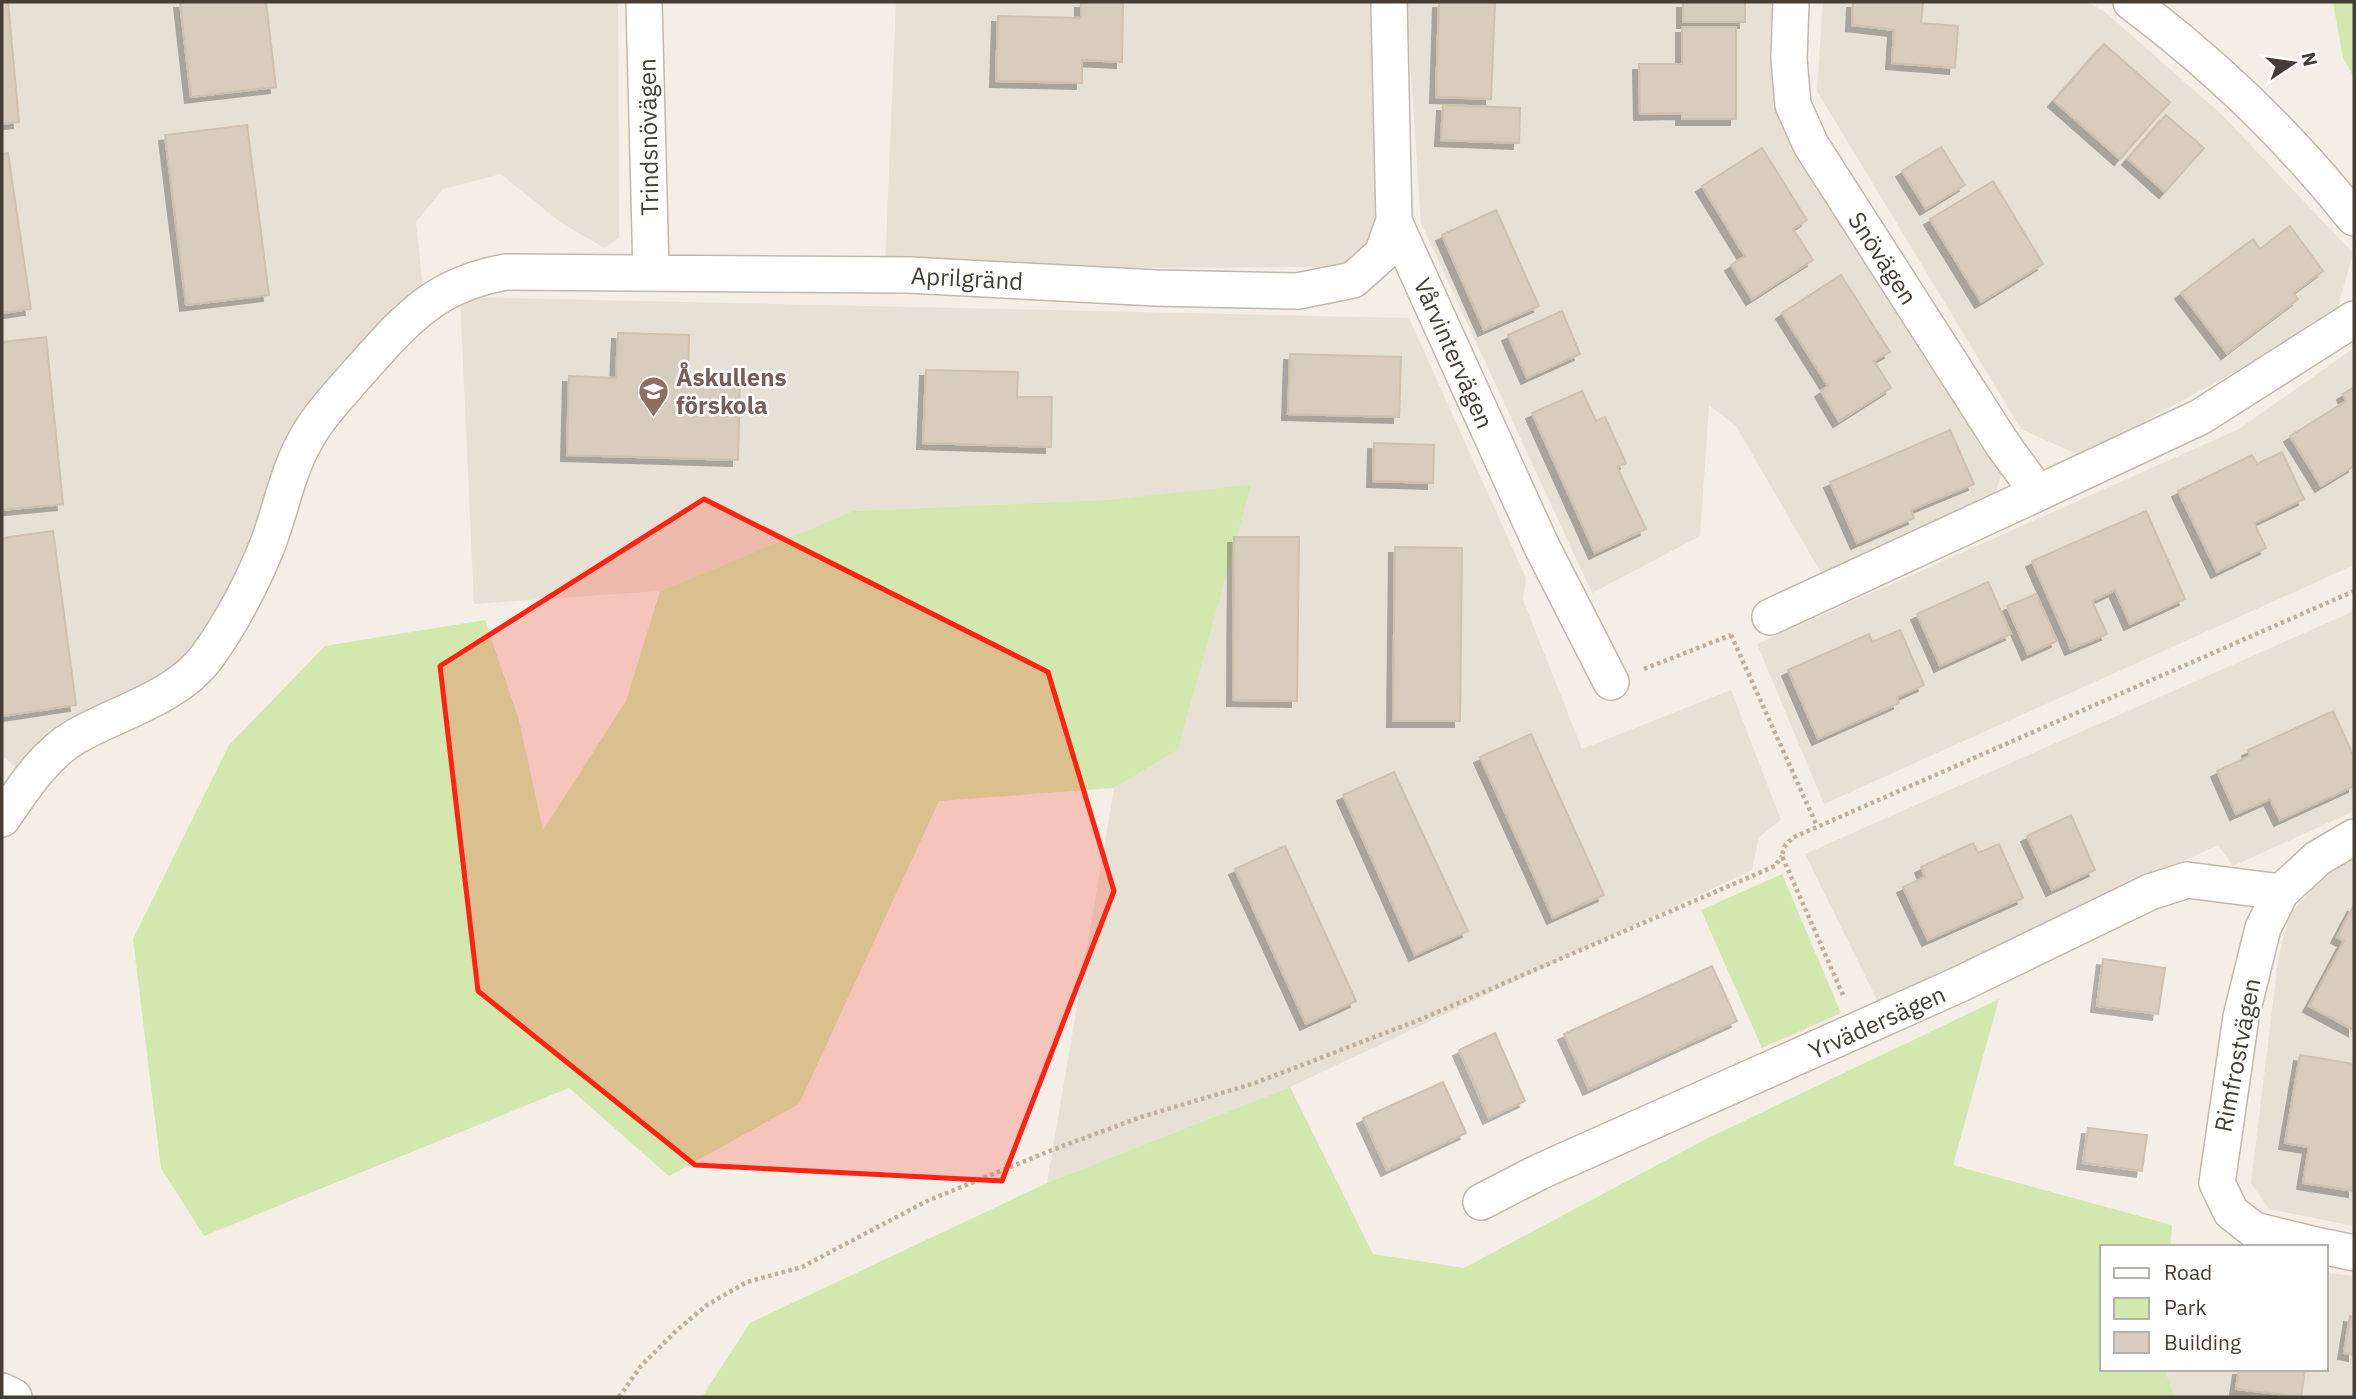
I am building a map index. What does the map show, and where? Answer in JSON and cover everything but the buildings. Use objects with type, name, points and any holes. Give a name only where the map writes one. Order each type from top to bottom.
[{"type":"street","name":"Trindsnövägen","points":[[644,2],[651,272]]},
{"type":"street","name":"Vårvintervägen","points":[[1389,2],[1394,221],[1541,545],[1611,682]]},
{"type":"street","name":"Snövägen","points":[[1791,2],[1788,59],[1793,105],[1811,145],[2003,445],[2038,493]]},
{"type":"street","points":[[2131,2],[2236,88],[2309,160],[2354,218]]},
{"type":"street","name":"Aprilgränd","points":[[2,819],[38,767],[74,737],[128,713],[169,689],[205,660],[226,626],[268,544],[303,442],[322,414],[408,318],[425,303],[474,277],[506,272],[909,275],[1156,288],[1298,291],[1353,279],[1382,254],[1394,221]]},
{"type":"street","points":[[1770,617],[2200,417],[2354,319]]},
{"type":"street","name":"Rimfrostvägen","points":[[2317,1245],[2254,1230],[2231,1212],[2217,1183],[2241,1017],[2263,928],[2281,892],[2318,858],[2354,836]]},
{"type":"street","name":"Yrvädersägen","points":[[1481,1202],[1539,1172],[1958,985],[2150,892],[2187,880],[2281,892]]},
{"type":"street","name":"Rimfrostvägen","points":[[2328,1248],[2354,1253]]},
{"type":"street","points":[[2,1391],[14,1397]]},
{"type":"path","points":[[619,1397],[641,1366],[676,1331],[707,1305],[747,1282],[802,1267],[928,1201],[1052,1150],[1153,1113],[1255,1083],[1419,1020],[1775,866],[1784,847],[1793,838],[1817,826],[2354,591]]},
{"type":"path","points":[[1611,682],[1770,617]]},
{"type":"path","points":[[1731,635],[1817,826]]},
{"type":"path","points":[[1782,856],[1859,1029]]},
{"type":"highlighted area","points":[[704,499],[1048,672],[1114,891],[1002,1181],[695,1165],[478,991],[440,666]]},
{"type":"shaded area","points":[[2,2],[618,2],[619,238],[604,248],[560,222],[501,174],[443,189],[416,222],[423,289],[301,418],[229,605],[167,676],[16,768],[2,755]]},
{"type":"shaded area","points":[[896,2],[1374,2],[1378,235],[1345,267],[885,269]]},
{"type":"shaded area","points":[[1406,2],[1783,2],[1777,115],[2004,467],[1991,506],[1824,578],[1736,426],[1709,405],[1700,536],[1592,593],[1421,223]]},
{"type":"shaded area","points":[[1823,2],[2087,2],[2105,12],[2221,114],[2353,253],[2335,317],[2081,456],[2021,429],[1817,91]]},
{"type":"shaded area","points":[[460,297],[1409,318],[1526,578],[1523,600],[1582,749],[1731,690],[1781,820],[1759,837],[1752,870],[1290,1087],[1047,1183],[1114,788],[1178,750],[1250,486],[1104,500],[853,511],[660,591],[474,604]]},
{"type":"shaded area","points":[[2354,348],[2354,565],[1824,804],[1757,644],[2239,429]]},
{"type":"shaded area","points":[[2354,611],[2354,811],[2233,866],[2218,845],[1878,1002],[1805,854]]},
{"type":"shaded area","points":[[2354,854],[2354,1226],[2269,1209],[2251,1183],[2279,953],[2291,912],[2339,861]]},
{"type":"shaded area","points":[[2328,1273],[2354,1276],[2354,1397],[2174,1397],[2166,1371],[2328,1371]]},
{"type":"green space","points":[[2333,2],[2354,2],[2354,77],[2343,58]]},
{"type":"green space","points":[[1251,485],[1178,750],[1114,788],[939,801],[799,1104],[669,1176],[569,1088],[204,1236],[161,1168],[133,939],[229,745],[325,646],[485,620],[519,720],[543,830],[626,701],[660,591],[853,511],[1104,500]]},
{"type":"green space","points":[[1782,874],[1841,1013],[1762,1048],[1701,910]]},
{"type":"green space","points":[[1999,999],[1953,1165],[2172,1225],[2170,1245],[2100,1245],[2100,1371],[2166,1371],[2174,1397],[702,1397],[750,1323],[1047,1183],[1290,1087],[1373,1254],[1464,1268],[1706,1139]]},
{"type":"place","name":"Åskullens förskola","points":[[653,418]]}]
